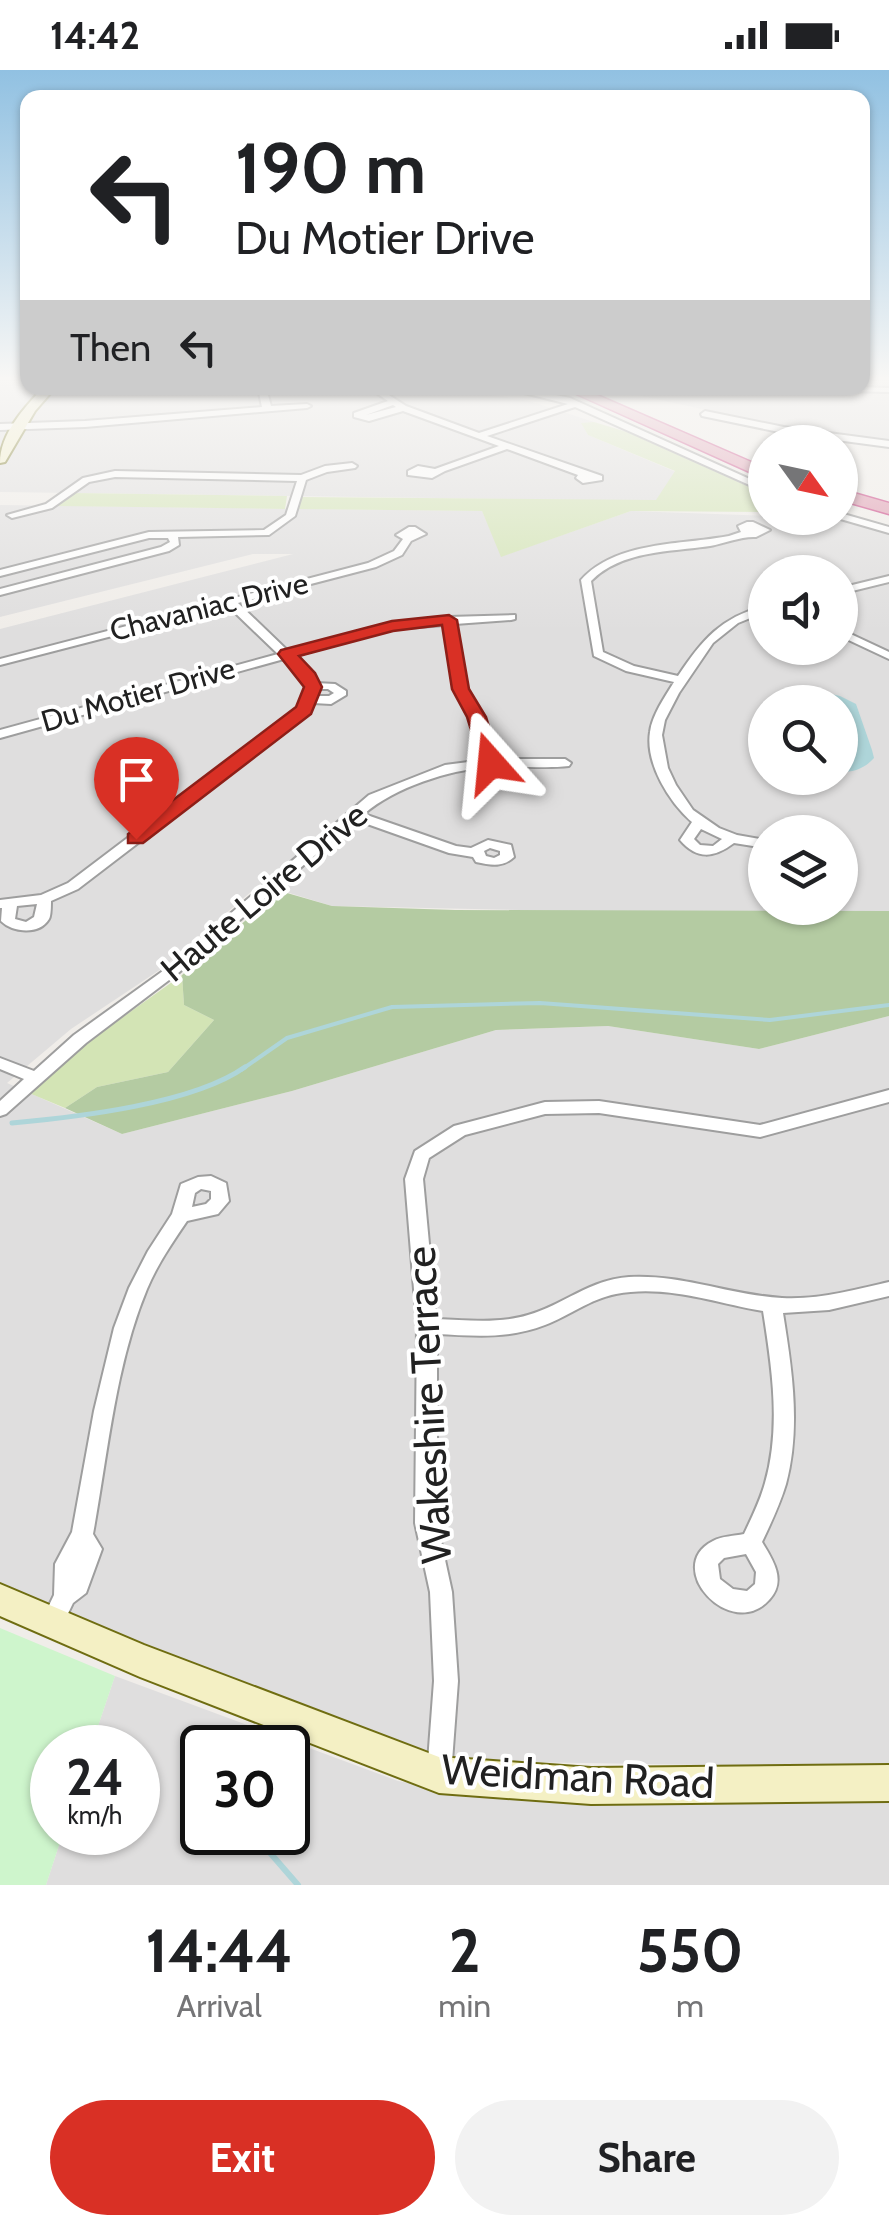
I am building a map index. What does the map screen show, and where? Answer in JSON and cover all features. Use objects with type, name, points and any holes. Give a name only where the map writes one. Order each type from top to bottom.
[{"type":"highway","points":[[858,501],[889,513]]},
{"type":"highway","points":[[858,506],[889,513]]},
{"type":"street","points":[[433,471],[472,462]]},
{"type":"street","points":[[554,462],[586,474]]},
{"type":"street","points":[[709,462],[748,481]]},
{"type":"street","points":[[0,521],[6,513],[53,504],[86,480],[116,474],[302,478],[325,469],[352,466]]},
{"type":"street","points":[[0,573],[137,537],[244,536],[276,529],[290,516],[302,478]]},
{"type":"street","points":[[858,521],[889,530]]},
{"type":"street","points":[[683,681],[630,669],[598,654],[586,580],[602,565],[623,558],[720,542],[748,533]]},
{"type":"street","points":[[0,592],[166,548],[175,543],[172,534]]},
{"type":"street","name":"Chavaniac Drive","points":[[0,662],[372,566],[398,553],[408,538]]},
{"type":"street","points":[[858,587],[889,579]]},
{"type":"street","points":[[44,899],[43,917],[29,926],[15,926],[8,921],[11,904],[44,899],[88,874],[297,717],[311,692],[287,654],[230,602]]},
{"type":"street","name":"Du Motier Drive","points":[[0,734],[405,623],[511,617]]},
{"type":"street","points":[[748,618],[717,633],[662,716],[656,746],[675,795],[698,824],[748,841]]},
{"type":"street","points":[[449,620],[460,689],[476,717],[491,763]]},
{"type":"street","points":[[858,641],[889,656]]},
{"type":"street","name":"Haute Loire Drive","points":[[0,1110],[34,1077],[172,972],[374,798],[448,768],[491,763],[565,763]]},
{"type":"street","points":[[355,815],[476,854]]},
{"type":"street","points":[[698,824],[686,840],[696,849],[716,850],[732,838]]},
{"type":"street","points":[[0,1063],[34,1077]]},
{"type":"street","name":"Wakeshire Terrace","points":[[439,1775],[446,1680],[440,1592],[426,1523],[427,1326],[414,1179],[421,1155],[460,1130],[561,1106],[599,1106],[760,1131],[889,1096]]},
{"type":"street","points":[[59,1609],[78,1586],[91,1549],[82,1536],[120,1334],[166,1235],[181,1216]]},
{"type":"street","points":[[427,1326],[499,1328],[520,1324],[538,1320],[588,1294],[624,1284],[677,1287],[772,1305],[889,1290]]},
{"type":"street","points":[[751,1543],[777,1480],[780,1460],[783,1384],[772,1305]]},
{"type":"street","name":"Weidman Road","points":[[0,1600],[59,1609],[439,1775],[591,1786],[889,1783]]},
{"type":"shaded area","points":[[0,462],[652,462],[676,472],[656,501],[0,492]]},
{"type":"shaded area","points":[[0,505],[482,511],[502,556],[631,511],[748,515],[748,535],[858,535],[858,525],[889,533],[889,911],[858,911],[858,815],[748,815],[748,912],[332,906],[260,884],[161,969],[71,1029],[7,1083],[122,1134],[292,1091],[496,1030],[608,1026],[759,1049],[889,1016],[889,1768],[462,1761],[376,1739],[0,1587],[0,629],[293,554],[253,554],[0,617]]},
{"type":"shaded area","points":[[115,1676],[247,1725],[180,1725],[180,1855],[310,1855],[310,1748],[398,1781],[447,1790],[889,1797],[889,1885],[46,1885],[56,1855],[160,1855],[160,1725],[98,1725]]},
{"type":"green space","points":[[653,462],[693,462],[748,486],[748,512],[631,511],[501,557],[482,511],[297,509],[300,497],[656,500],[675,471]]},
{"type":"green space","points":[[73,493],[287,496],[285,509],[55,506]]},
{"type":"green space","points":[[280,891],[332,906],[748,911],[748,925],[858,925],[858,911],[889,911],[889,1016],[759,1049],[608,1026],[496,1030],[292,1091],[122,1134],[65,1108],[97,1087],[168,1072],[214,1020],[184,1005],[182,975]]},
{"type":"green space","points":[[182,975],[184,1005],[214,1020],[168,1072],[97,1087],[65,1108],[29,1093],[71,1054]]},
{"type":"green space","points":[[0,1628],[115,1676],[98,1725],[30,1725],[30,1855],[56,1855],[46,1885],[0,1885]]},
{"type":"water","points":[[858,710],[874,758],[858,769]]},
{"type":"waterway","points":[[241,1070],[287,1038],[392,1007],[540,1003],[770,1020],[889,1005]]},
{"type":"waterway","points":[[12,1123],[133,1107],[196,1091],[245,1067]]},
{"type":"waterway","points":[[272,1855],[298,1885]]},
{"type":"route","points":[[136,839],[304,710],[313,687],[309,677],[287,654],[405,623],[449,620],[460,689],[476,717],[491,763]]}]
